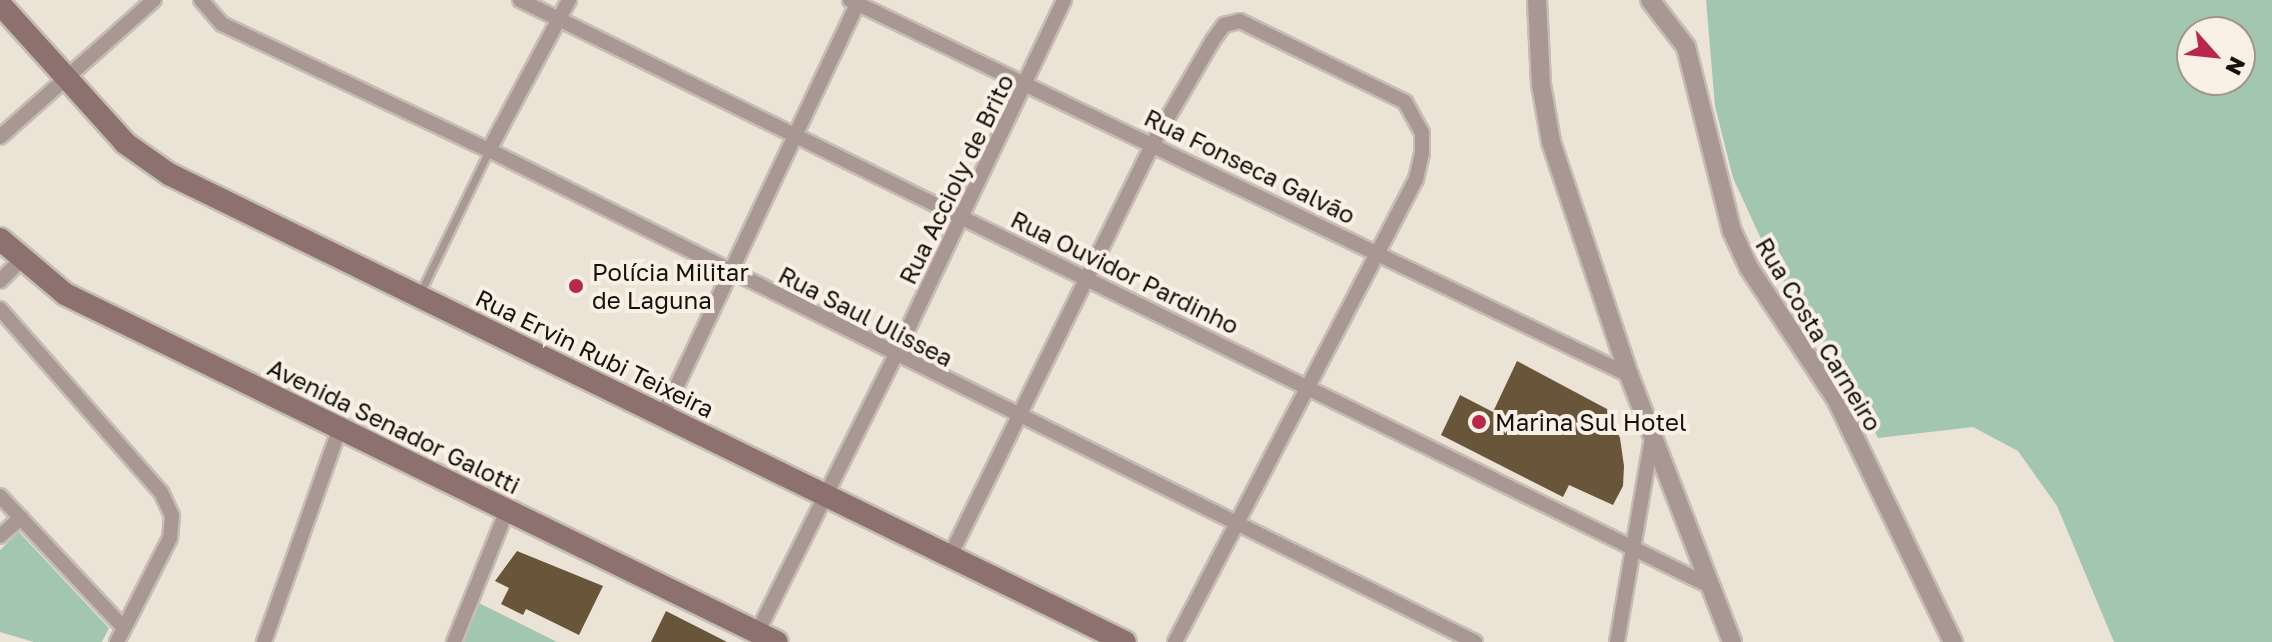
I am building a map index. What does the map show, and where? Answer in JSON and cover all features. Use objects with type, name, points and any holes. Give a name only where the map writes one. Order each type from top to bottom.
[{"type":"main road","name":"Rua Ervin Rubi Teixeira","points":[[0,4],[125,143],[169,174],[1125,642]]},
{"type":"main road","name":"Avenida Senador Galotti","points":[[0,239],[21,260],[65,294],[767,637]]},
{"type":"street","points":[[0,137],[154,0]]},
{"type":"street","name":"Rua Saul Ulissea","points":[[201,0],[222,24],[489,150],[1016,417],[1475,642]]},
{"type":"street","name":"Rua Ouvidor Pardinho","points":[[520,0],[1085,279],[1308,384],[1710,586]]},
{"type":"street","points":[[489,150],[569,0]]},
{"type":"street","name":"Rua Accioly de Brito","points":[[767,637],[826,494],[1027,85],[1064,0]]},
{"type":"street","points":[[1537,0],[1541,84],[1551,142],[1629,375],[1732,642]]},
{"type":"street","name":"Rua Costa Carneiro","points":[[1650,0],[1686,47],[1732,231],[1749,268],[1836,399],[1953,642]]},
{"type":"street","points":[[663,415],[856,1]]},
{"type":"street","name":"Rua Fonseca Galvão","points":[[856,1],[1629,375]]},
{"type":"street","points":[[950,556],[1153,143],[1213,40],[1224,25],[1240,21],[1405,102],[1422,133],[1416,179],[1175,642]]},
{"type":"street","points":[[0,281],[21,260]]},
{"type":"street","points":[[0,309],[161,492],[172,516],[170,538],[121,635],[0,496]]},
{"type":"street","points":[[264,642],[340,427]]},
{"type":"street","points":[[1617,642],[1652,438]]},
{"type":"street","points":[[454,642],[507,510]]},
{"type":"street","points":[[0,536],[21,518]]},
{"type":"lane","points":[[419,296],[489,150]]},
{"type":"green space","points":[[1706,0],[2272,0],[2272,642],[2114,642],[2057,506],[2018,451],[1973,427],[1878,438],[1850,383],[1774,267],[1733,178],[1715,106]]},
{"type":"green space","points":[[19,532],[109,628],[102,642],[34,642],[0,632],[0,550]]},
{"type":"green space","points":[[479,603],[557,642],[464,642]]},
{"type":"building","name":"Marina Sul Hotel","points":[[1517,361],[1607,409],[1620,438],[1624,466],[1623,486],[1613,505],[1569,485],[1563,497],[1441,435],[1460,395],[1493,412]]},
{"type":"building","points":[[517,551],[603,586],[579,635],[526,609],[523,615],[501,604],[509,588],[495,581]]},
{"type":"building","points":[[666,611],[727,642],[651,642]]},
{"type":"place","name":"Polícia Militar de Laguna","points":[[576,286]]},
{"type":"place","name":"Marina Sul Hotel","points":[[1479,422]]}]
